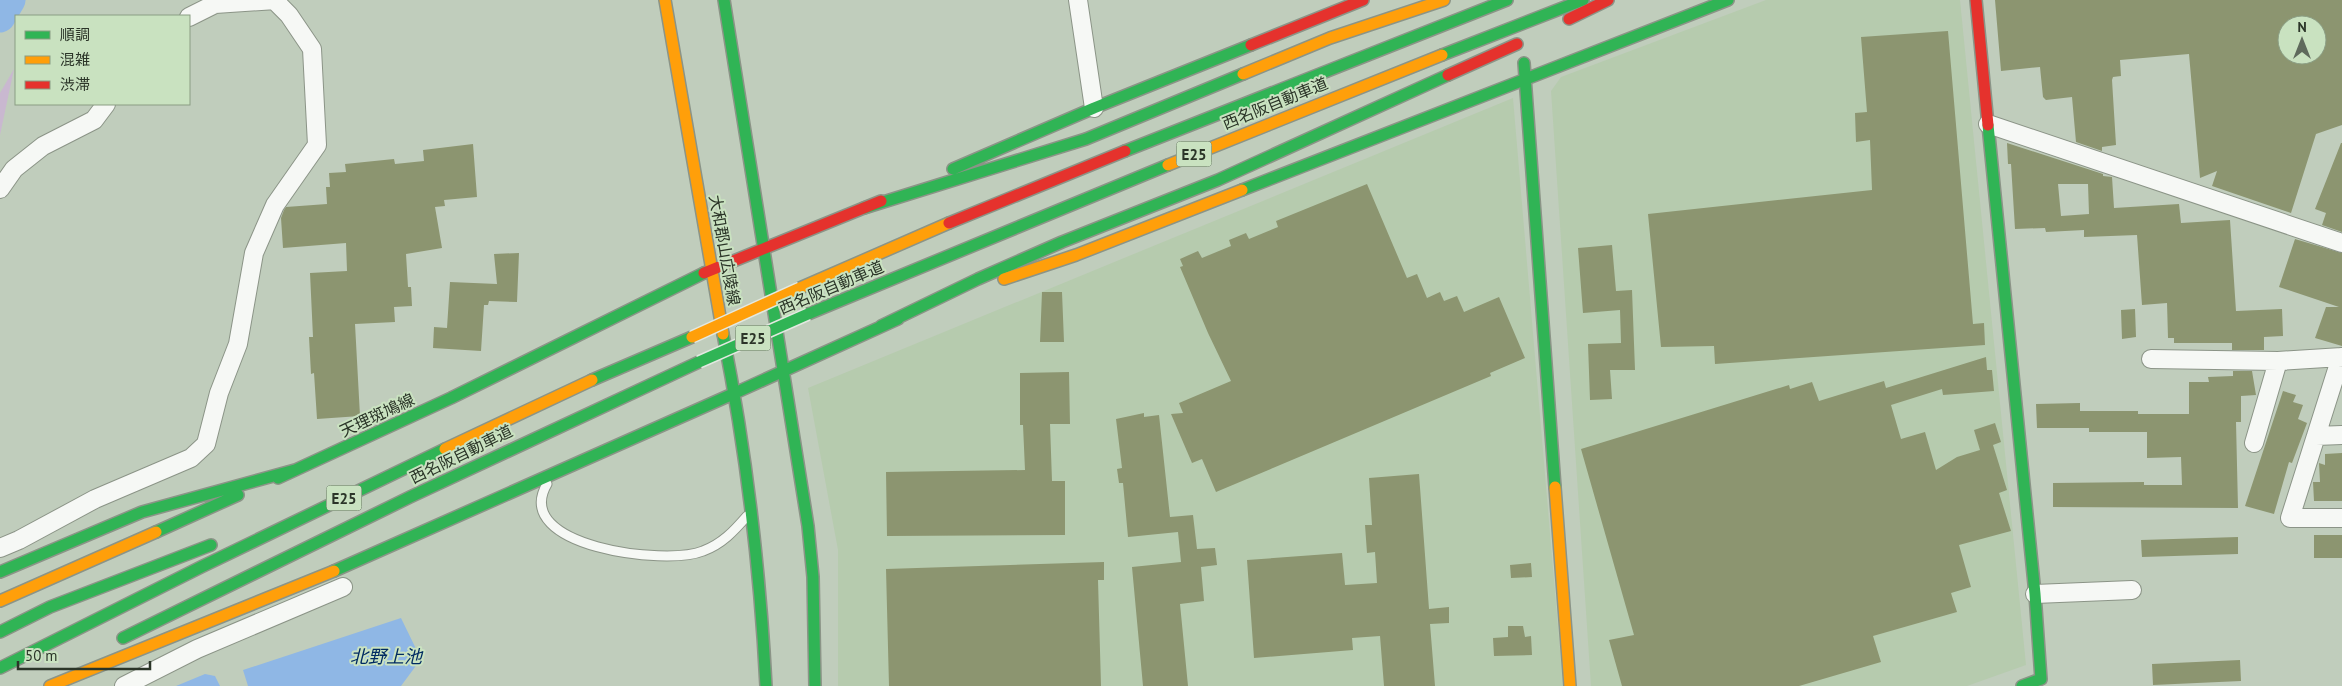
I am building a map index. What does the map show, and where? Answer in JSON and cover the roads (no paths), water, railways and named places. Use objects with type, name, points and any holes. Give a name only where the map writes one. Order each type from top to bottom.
[{"type":"main road","name":"大和郡山広陵線","points":[[665,0],[711,270],[735,393],[762,602],[766,686]]},
{"type":"main road","points":[[724,0],[785,370],[808,526],[813,577],[815,686]]},
{"type":"main road","points":[[864,208],[1094,108],[1363,0]]},
{"type":"main road","points":[[864,208],[1086,139],[1330,38],[1444,0]]},
{"type":"main road","name":"西名阪自動車道","points":[[0,668],[201,567],[570,389],[1012,196],[1507,0]]},
{"type":"main road","name":"西名阪自動車道","points":[[109,646],[357,521],[533,437],[808,314],[1034,218],[1320,102],[1583,0]]},
{"type":"main road","points":[[1556,25],[1608,0]]},
{"type":"main road","points":[[881,326],[976,289],[1076,255],[1526,77],[1728,0]]},
{"type":"main road","points":[[1976,0],[2035,594],[2041,678],[2022,686]]},
{"type":"main road","points":[[44,684],[357,561],[735,393],[978,279],[1218,180],[1530,38]]},
{"type":"main road","points":[[1524,61],[1570,686]]},
{"type":"main road","name":"天理斑鳩線","points":[[0,601],[295,470],[451,398],[711,270],[864,208]]},
{"type":"main road","points":[[310,501],[486,421],[570,389]]},
{"type":"main road","points":[[0,572],[142,512],[295,470]]},
{"type":"main road","points":[[0,632],[50,607],[222,540]]},
{"type":"main road","points":[[44,684],[74,664]]},
{"type":"street","points":[[1078,0],[1094,108]]},
{"type":"street","points":[[0,548],[19,540],[95,498],[191,458],[206,444],[218,393],[238,344],[254,253],[275,205],[317,145],[312,49],[289,15],[275,1],[215,4],[190,16]]},
{"type":"street","points":[[0,189],[14,169],[43,146],[94,120],[105,105]]},
{"type":"street","points":[[1988,124],[2342,242]]},
{"type":"street","points":[[2151,359],[2278,361],[2341,357],[2290,518],[2342,518]]},
{"type":"street","points":[[2254,443],[2278,361]]},
{"type":"street","points":[[2316,436],[2342,435]]},
{"type":"street","points":[[124,686],[197,650],[343,587]]},
{"type":"street","points":[[2035,594],[2132,590]]},
{"type":"lane","points":[[554,473],[544,489],[542,502],[546,515],[556,528],[578,540],[602,549],[652,558],[680,557],[702,552],[723,541],[750,514]]},
{"type":"water","name":"北野上池","points":[[401,618],[421,659],[401,686],[248,686],[243,670]]},
{"type":"water","points":[[205,674],[215,676],[220,686],[176,686]]},
{"type":"waterway","points":[[0,17],[10,0]]}]
